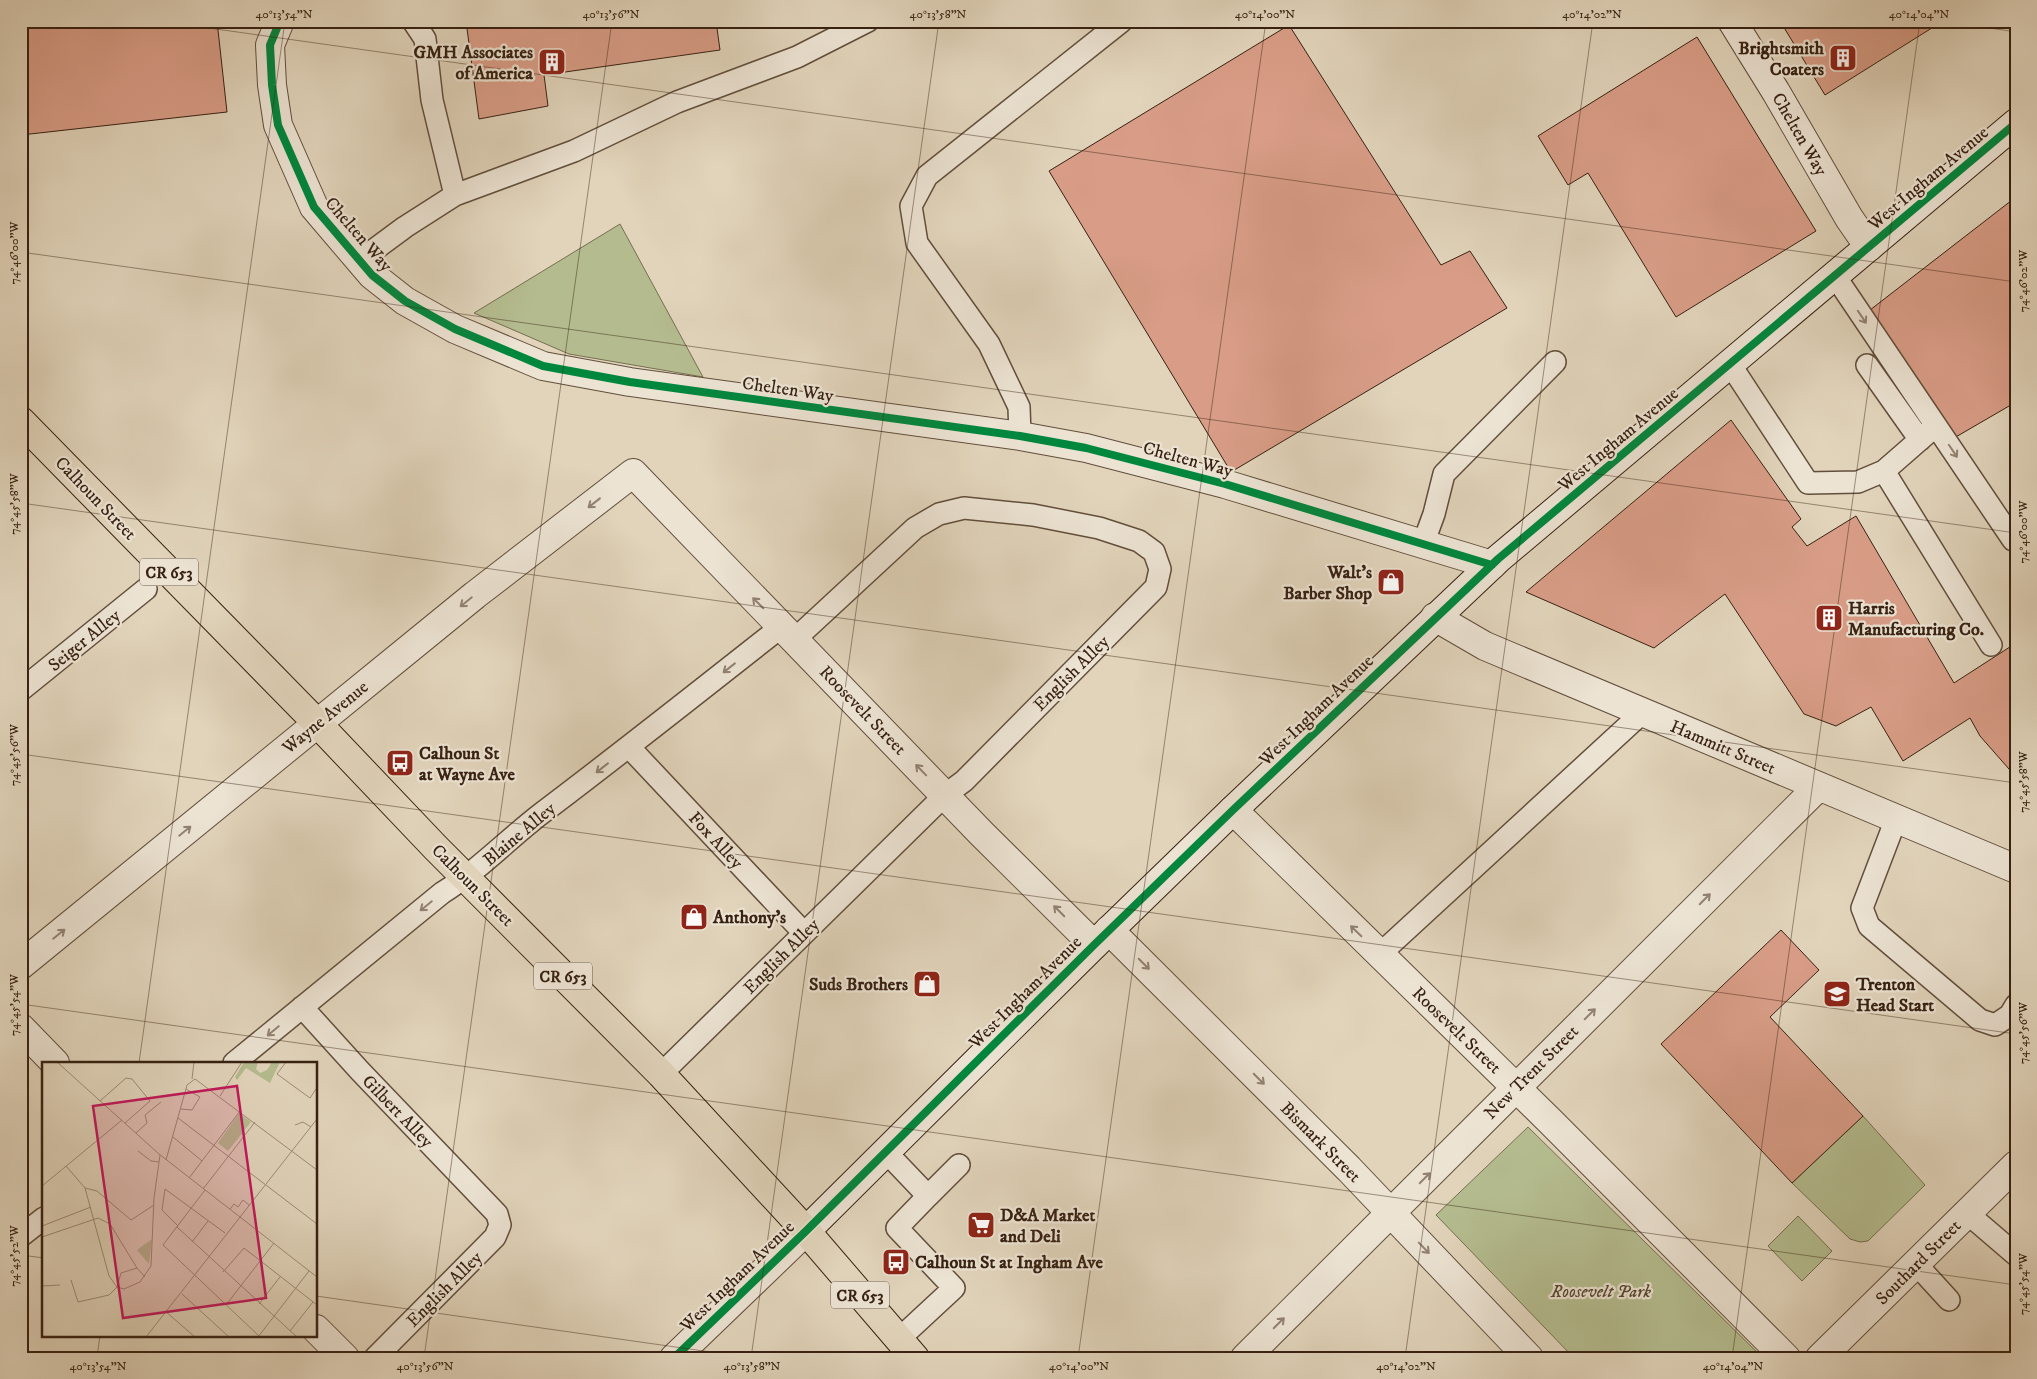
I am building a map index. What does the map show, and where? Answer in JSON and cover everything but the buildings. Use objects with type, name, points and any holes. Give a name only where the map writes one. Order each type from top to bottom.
[{"type":"main road","name":"Calhoun Street","points":[[21,422],[317,723],[466,878],[661,1074],[806,1231],[907,1348]]},
{"type":"street","name":"Chelten Way","points":[[280,21],[270,46],[272,85],[278,125],[314,207],[372,275],[406,301],[455,328],[543,366],[630,382],[1020,436],[1086,448],[1225,484],[1492,565]]},
{"type":"street","name":"Chelten Way","points":[[1732,21],[1776,92],[1849,218],[1869,247]]},
{"type":"street","name":"West Ingham Avenue","points":[[674,1358],[806,1231],[1233,810],[1435,617],[1492,565],[2016,123]]},
{"type":"street","name":"Wayne Avenue","points":[[21,965],[475,595],[633,473]]},
{"type":"street","name":"Roosevelt Street","points":[[633,473],[945,795],[1102,938]]},
{"type":"street","name":"Hammitt Street","points":[[1435,617],[1485,646],[2016,869]]},
{"type":"street","name":"New Trent Street","points":[[1245,1358],[1818,787]]},
{"type":"street","name":"Roosevelt Street","points":[[1233,810],[1516,1087],[1786,1358]]},
{"type":"street","name":"Bismark Street","points":[[1102,938],[1293,1112],[1529,1358]]},
{"type":"street","points":[[21,1028],[54,1062]]},
{"type":"street","name":"Southard Street","points":[[1820,1358],[2016,1165]]},
{"type":"street","points":[[318,1331],[345,1358]]},
{"type":"lane","points":[[413,21],[425,39],[432,100],[454,196]]},
{"type":"lane","points":[[359,261],[405,227],[454,196],[574,151],[677,102],[797,57],[868,21]]},
{"type":"lane","points":[[1020,436],[1019,407],[989,344],[917,243],[911,206],[928,176],[1122,21]]},
{"type":"lane","points":[[1834,276],[2014,540],[2016,539]]},
{"type":"lane","points":[[1423,544],[1434,514],[1444,474],[1555,362]]},
{"type":"lane","points":[[1730,364],[1808,483],[1858,482],[1884,471],[1936,426]]},
{"type":"lane","points":[[1867,365],[1920,440]]},
{"type":"lane","points":[[1884,471],[1990,644]]},
{"type":"lane","name":"English Alley","points":[[661,1074],[945,795],[964,781],[1156,587],[1160,569],[1154,552],[1139,541],[1099,528],[1033,515],[964,508],[939,514],[914,528],[788,633]]},
{"type":"lane","name":"Seiger Alley","points":[[21,690],[146,589]]},
{"type":"lane","name":"Blaine Alley","points":[[235,1062],[442,893],[466,878],[541,814],[629,747],[788,633]]},
{"type":"lane","points":[[1380,954],[1642,713]]},
{"type":"lane","name":"Fox Alley","points":[[629,747],[804,933]]},
{"type":"lane","points":[[1896,819],[1862,908],[1868,926],[1980,1020],[1995,1025],[2010,1015],[2016,1005]]},
{"type":"lane","name":"Gilbert Alley","points":[[302,1007],[360,1071],[497,1214]]},
{"type":"lane","points":[[886,1152],[928,1196]]},
{"type":"lane","points":[[907,1348],[954,1288],[897,1228],[959,1165]]},
{"type":"lane","points":[[1967,1213],[2016,1255]]},
{"type":"lane","name":"English Alley","points":[[375,1358],[495,1237],[500,1225],[497,1214]]},
{"type":"lane","points":[[21,1236],[42,1220]]},
{"type":"lane","points":[[1916,1264],[1949,1300]]},
{"type":"green space","points":[[620,224],[703,377],[569,354],[474,313]]},
{"type":"green space","points":[[1863,1116],[1925,1185],[1868,1241],[1860,1242],[1850,1239],[1792,1183]]},
{"type":"green space","name":"Roosevelt Park","points":[[1528,1127],[1763,1358],[1574,1358],[1436,1215]]},
{"type":"green space","points":[[1798,1216],[1832,1251],[1802,1281],[1768,1246]]},
{"type":"cycle path","points":[[280,21],[270,45],[272,85],[278,125],[314,207],[372,275],[405,301],[455,329],[543,366],[630,382],[1020,436],[1086,448],[1225,484],[1492,565]]},
{"type":"cycle path","points":[[674,1358],[806,1231],[1233,810],[1498,559],[2016,123]]},
{"type":"place","name":"Brightsmith Coaters","points":[[1843,58]]},
{"type":"place","name":"GMH Associates of America","points":[[552,62]]},
{"type":"place","name":"Walt's Barber Shop","points":[[1391,582]]},
{"type":"place","name":"Harris Manufacturing Co.","points":[[1829,618]]},
{"type":"place","name":"Calhoun St at Wayne Ave","points":[[400,763]]},
{"type":"place","name":"Anthony's","points":[[694,917]]},
{"type":"place","name":"Suds Brothers","points":[[927,984]]},
{"type":"place","name":"Trenton Head Start","points":[[1837,994]]},
{"type":"place","name":"D&A Market and Deli","points":[[981,1225]]},
{"type":"place","name":"Calhoun St at Ingham Ave","points":[[896,1262]]}]
